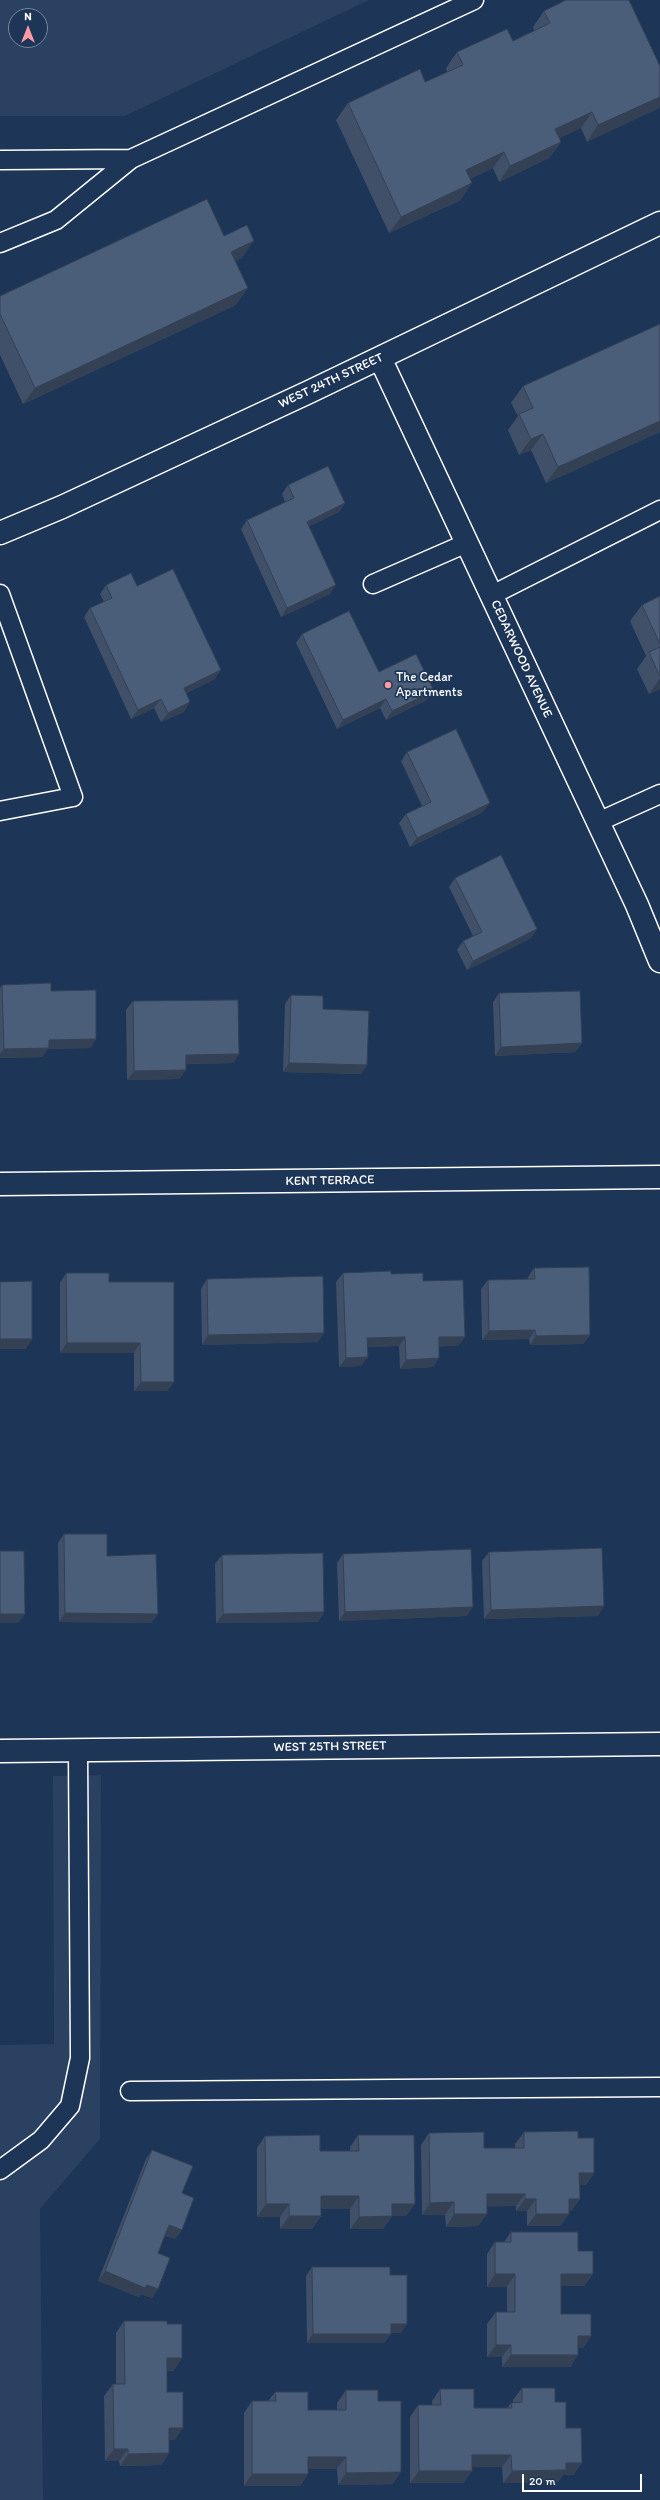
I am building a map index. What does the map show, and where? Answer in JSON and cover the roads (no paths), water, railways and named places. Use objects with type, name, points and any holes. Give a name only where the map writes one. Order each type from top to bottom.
[{"type":"street","name":"WEST 24TH STREET","points":[[0,533],[62,507],[380,358],[660,223]]},
{"type":"street","name":"CEDARWOOD AVENUE","points":[[380,358],[637,905],[660,960]]},
{"type":"street","name":"KENT TERRACE","points":[[0,1184],[660,1178]]},
{"type":"street","name":"WEST 25TH STREET","points":[[0,1751],[660,1744]]},
{"type":"lane","points":[[0,243],[56,220],[131,159],[474,0]]},
{"type":"lane","points":[[0,160],[131,159]]},
{"type":"lane","points":[[492,595],[659,512]]},
{"type":"lane","points":[[373,584],[467,543]]},
{"type":"lane","points":[[0,594],[73,797],[0,811]]},
{"type":"lane","points":[[598,822],[660,794]]},
{"type":"lane","points":[[0,2170],[41,2140],[70,2106],[80,2058],[78,1750]]},
{"type":"lane","points":[[130,2090],[660,2087]]},
{"type":"place","name":"The Cedar Apartments","points":[[388,685]]}]
